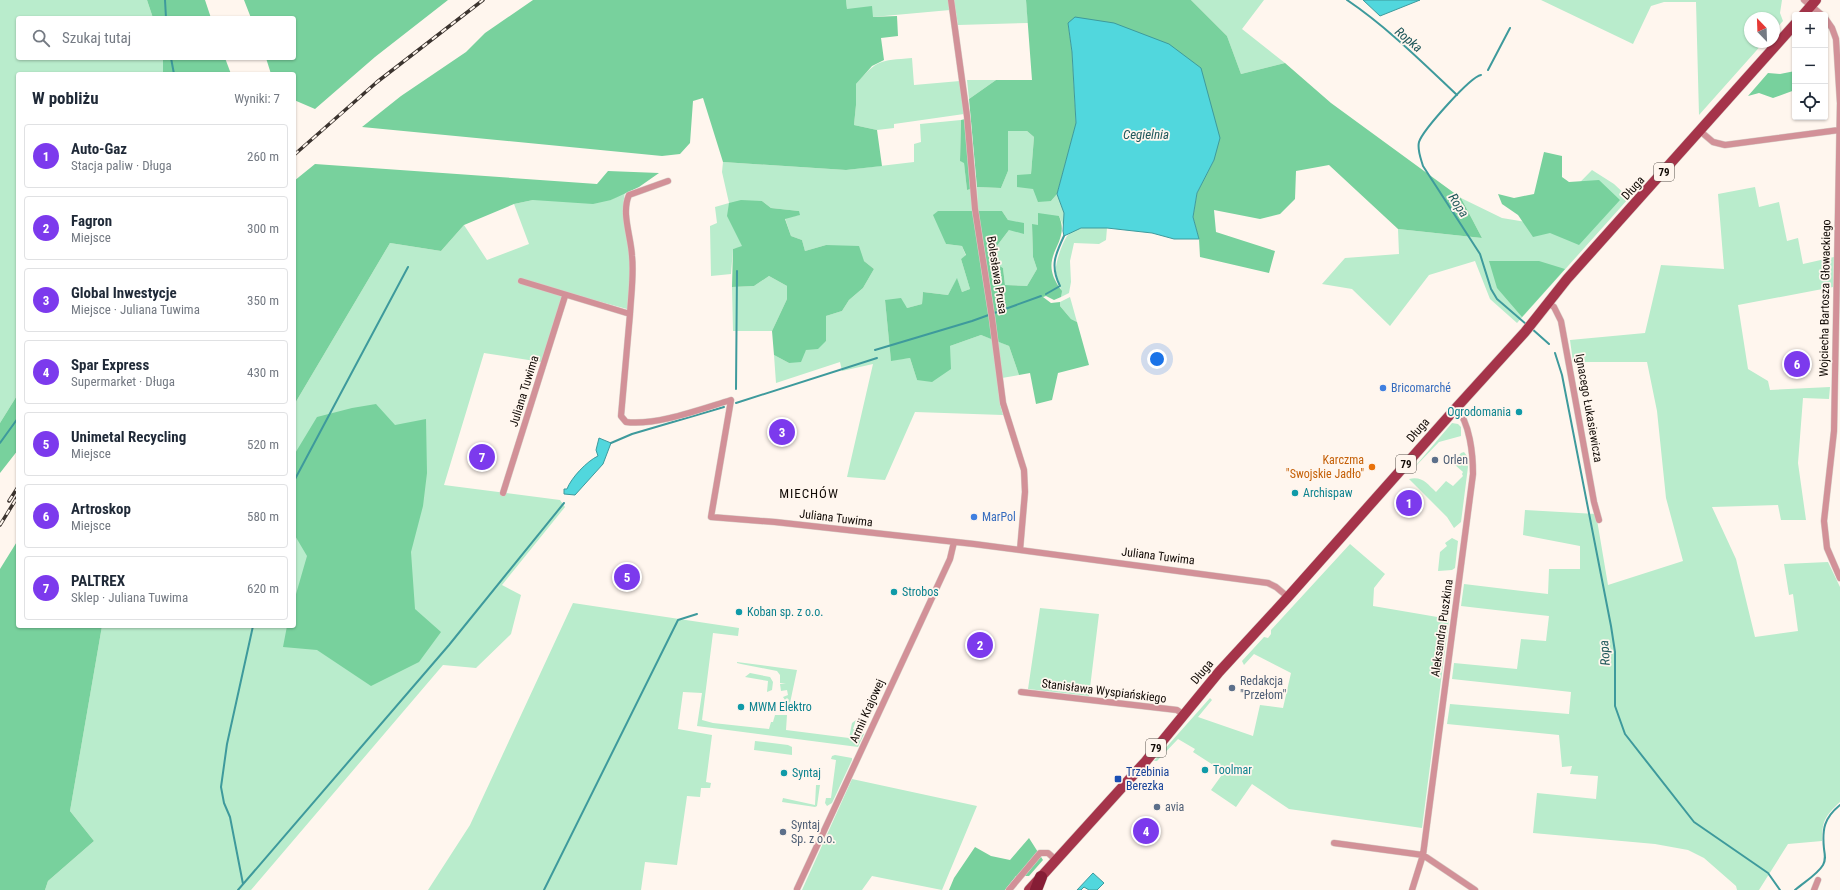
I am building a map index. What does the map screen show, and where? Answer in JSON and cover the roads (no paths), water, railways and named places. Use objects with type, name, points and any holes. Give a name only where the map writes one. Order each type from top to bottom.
[{"type":"highway","points":[[1036,890],[1041,877]]},
{"type":"main road","points":[[1805,12],[1810,2]]},
{"type":"main road","name":"Długa","points":[[1029,890],[1137,771],[1228,661],[1288,597],[1535,321],[1571,275],[1792,27]]},
{"type":"street","name":"Bolesława Prusa","points":[[950,0],[966,109],[975,209],[990,303],[1002,403],[1024,470],[1025,492],[1020,550]]},
{"type":"street","points":[[1810,2],[1819,12]]},
{"type":"street","name":"Wojciecha Bartosza Głowackiego","points":[[1828,22],[1836,39],[1839,130],[1839,222],[1834,431],[1824,521],[1828,548],[1840,578]]},
{"type":"street","points":[[1700,131],[1713,142],[1725,145],[1839,130]]},
{"type":"street","name":"Juliana Tuwima","points":[[668,181],[629,195],[625,204],[632,256],[630,314],[621,416],[626,422],[635,424],[674,416],[731,400],[710,517],[775,522],[954,542],[1258,581],[1273,585],[1288,597]]},
{"type":"street","points":[[521,281],[565,296],[630,314]]},
{"type":"street","name":"Juliana Tuwima","points":[[503,494],[565,296]]},
{"type":"street","name":"Ignacego Łukasiewicza","points":[[1548,303],[1554,307],[1561,321],[1594,502],[1599,520]]},
{"type":"street","name":"Aleksandra Puszkina","points":[[1412,890],[1423,855],[1473,474],[1470,444],[1462,416],[1456,408]]},
{"type":"street","name":"Armii Krajowej","points":[[797,889],[943,573],[952,553],[954,542]]},
{"type":"street","name":"Stanisława Wyspiańskiego","points":[[1021,692],[1177,710],[1184,715]]},
{"type":"street","points":[[1334,843],[1423,855],[1475,890]]},
{"type":"street","points":[[1009,890],[1040,854],[1048,853],[1056,860]]},
{"type":"street","points":[[1814,890],[1818,880]]},
{"type":"water","points":[[1363,0],[1420,0],[1380,16]]},
{"type":"water","name":"Cegielnia","points":[[1075,17],[1114,23],[1169,44],[1201,68],[1220,138],[1214,160],[1197,193],[1193,217],[1199,239],[1174,239],[1152,233],[1107,228],[1081,228],[1064,236],[1064,213],[1057,194],[1076,123],[1072,52],[1068,23]]},
{"type":"water","points":[[599,438],[611,443],[603,464],[575,495],[564,494],[564,489],[567,489],[580,470],[598,456],[596,450]]},
{"type":"water","points":[[1093,873],[1104,883],[1097,890],[1089,890],[1084,887],[1081,890],[1077,890]]},
{"type":"waterway","points":[[165,0],[166,16]]},
{"type":"waterway","name":"Ropka","points":[[1347,0],[1390,33],[1457,95]]},
{"type":"waterway","name":"Ropa","points":[[1488,70],[1510,28]]},
{"type":"waterway","points":[[171,60],[174,72]]},
{"type":"waterway","name":"Ropa","points":[[1481,75],[1467,85],[1437,116],[1422,136],[1419,142],[1419,151],[1423,166],[1480,254],[1491,289],[1497,299],[1526,324]]},
{"type":"waterway","points":[[1046,294],[1060,286],[1054,266],[1056,255],[1064,236]]},
{"type":"waterway","points":[[296,477],[408,267]]},
{"type":"waterway","points":[[736,389],[737,271]]},
{"type":"waterway","points":[[875,350],[972,321],[1041,296]]},
{"type":"waterway","name":"Ropa","points":[[1531,328],[1549,344]]},
{"type":"waterway","name":"Ropa","points":[[1555,353],[1562,375],[1611,626],[1615,652],[1615,706],[1625,734],[1694,822],[1768,873],[1780,890]]},
{"type":"waterway","points":[[736,403],[877,358]]},
{"type":"waterway","points":[[611,443],[632,434],[724,407]]},
{"type":"waterway","points":[[0,443],[16,421]]},
{"type":"waterway","points":[[238,890],[449,645],[564,503]]},
{"type":"waterway","points":[[544,890],[678,620],[697,614]]},
{"type":"waterway","points":[[243,884],[230,817],[224,803],[221,787],[227,744],[253,628]]},
{"type":"waterway","points":[[1795,890],[1814,875],[1823,865],[1825,859],[1823,842],[1825,824],[1830,815],[1840,805]]},
{"type":"railway","points":[[296,153],[377,82],[483,0]]},
{"type":"railway","points":[[9,501],[16,490]]},
{"type":"railway","points":[[0,525],[16,499]]},
{"type":"place","name":"Artroskop","points":[[1797,364]]},
{"type":"place","name":"Bricomarché","points":[[1383,388]]},
{"type":"place","name":"Ogrodomania","points":[[1519,412]]},
{"type":"place","name":"Global Inwestycje","points":[[782,432]]},
{"type":"place","name":"PALTREX","points":[[482,457]]},
{"type":"place","name":"Orlen","points":[[1435,460]]},
{"type":"place","name":"Karczma \"Swojskie Jadło\"","points":[[1372,467]]},
{"type":"place","name":"Archispaw","points":[[1295,493]]},
{"type":"place","name":"Auto-Gaz","points":[[1409,503]]},
{"type":"place","name":"MarPol","points":[[974,517]]},
{"type":"place","name":"Unimetal Recycling","points":[[627,577]]},
{"type":"place","name":"Strobos","points":[[894,592]]},
{"type":"place","name":"Koban sp. z o.o.","points":[[739,612]]},
{"type":"place","name":"Fagron","points":[[980,645]]},
{"type":"place","name":"Redakcja \"Przełom\"","points":[[1232,688]]},
{"type":"place","name":"MWM Elektro","points":[[741,707]]},
{"type":"place","name":"Toolmar","points":[[1205,770]]},
{"type":"place","name":"Syntaj","points":[[784,773]]},
{"type":"place","name":"Trzebinia Berezka","points":[[1118,779]]},
{"type":"place","name":"avia","points":[[1157,807]]},
{"type":"place","name":"Spar Express","points":[[1146,831]]},
{"type":"place","name":"Syntaj Sp. z o.o.","points":[[783,832]]},
{"type":"district","name":"MIECHÓW","points":[[809,493]]}]
